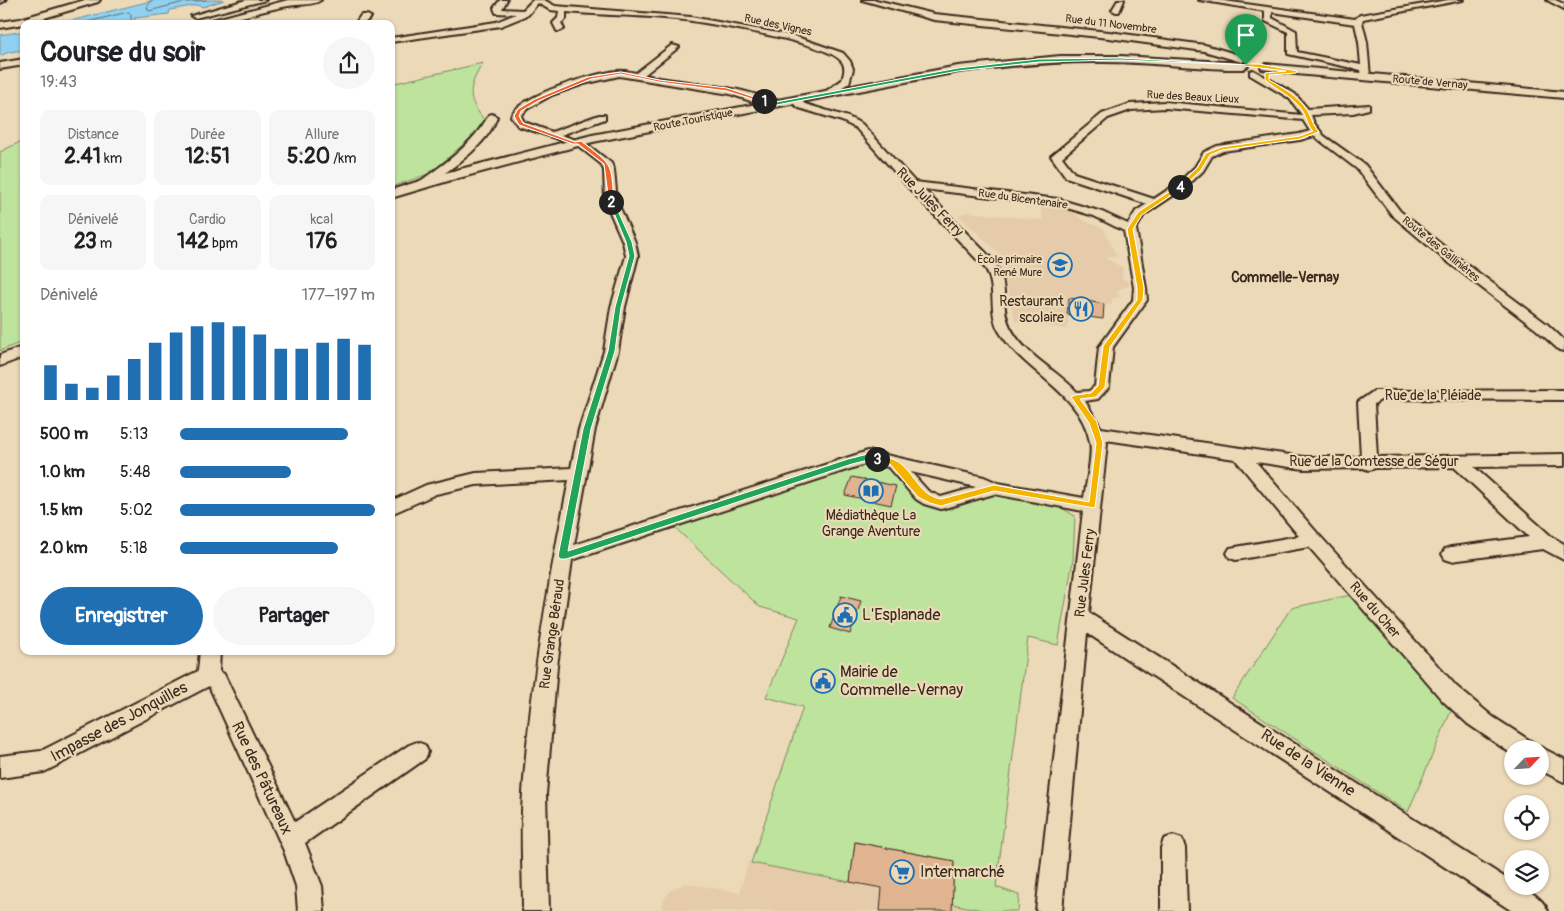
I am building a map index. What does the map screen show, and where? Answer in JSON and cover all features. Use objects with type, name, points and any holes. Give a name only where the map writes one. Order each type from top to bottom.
[{"type":"main road","points":[[23,20],[95,0]]},
{"type":"main road","points":[[2,26],[20,21]]},
{"type":"street","points":[[195,16],[246,2],[263,0]]},
{"type":"street","points":[[218,20],[288,3],[317,0]]},
{"type":"street","points":[[504,0],[498,8],[499,11],[526,12]]},
{"type":"street","points":[[395,39],[486,27],[515,18],[526,12],[538,0]]},
{"type":"street","name":"Rue des Vignes","points":[[538,0],[545,5],[563,10],[691,19],[792,38],[840,55],[846,61],[849,69],[846,81]]},
{"type":"street","name":"Rue du 11 Novembre","points":[[866,0],[934,17],[1109,35],[1205,48],[1235,56],[1249,68]]},
{"type":"street","points":[[1116,10],[1121,0]]},
{"type":"street","points":[[1202,0],[1358,22]]},
{"type":"street","points":[[1269,9],[1268,19],[1292,31],[1291,52],[1294,54],[1366,72],[1363,42],[1358,22],[1360,17],[1377,11],[1460,0]]},
{"type":"street","points":[[1550,0],[1564,7]]},
{"type":"street","points":[[560,29],[557,23],[562,19],[561,14],[563,10]]},
{"type":"street","points":[[362,20],[368,17]]},
{"type":"street","points":[[638,76],[675,47]]},
{"type":"street","name":"Route Touristique","points":[[395,193],[577,143],[958,69],[1039,60],[1120,59],[1249,68],[1267,74]]},
{"type":"street","points":[[0,66],[20,63]]},
{"type":"street","name":"Route de Vernay","points":[[1267,74],[1366,72],[1564,95]]},
{"type":"street","name":"Rue Grange Béraud","points":[[536,911],[534,794],[547,666],[563,556],[587,429],[611,351],[618,307],[632,256],[629,242],[611,201],[609,170],[606,163],[577,143],[521,124],[516,116],[517,113],[537,100],[590,78],[621,73],[638,76]]},
{"type":"street","name":"Route des Gallinières","points":[[1267,74],[1292,96],[1307,115],[1309,124],[1321,138],[1362,167],[1396,213],[1448,256],[1542,326],[1564,346]]},
{"type":"street","points":[[638,76],[727,90],[750,96],[771,105]]},
{"type":"street","points":[[826,94],[846,81],[852,87],[858,88]]},
{"type":"street","name":"Rue Jules Ferry","points":[[794,100],[802,106],[845,119],[859,126],[912,185],[986,260],[995,273],[998,309],[1005,331],[1018,348],[1075,397],[1093,422],[1097,433],[1100,443],[1079,617],[1049,911]]},
{"type":"street","name":"Rue des Beaux Lieux","points":[[1156,203],[1070,175],[1056,156],[1105,116],[1114,111],[1130,107],[1165,105],[1307,115]]},
{"type":"street","points":[[1307,115],[1366,107]]},
{"type":"street","points":[[423,184],[443,171],[490,127],[492,117]]},
{"type":"street","points":[[552,135],[602,117]]},
{"type":"street","points":[[1075,397],[1093,396],[1102,387],[1106,346],[1140,300],[1140,288],[1130,229],[1140,214],[1182,185],[1199,169],[1208,154],[1222,148],[1300,137],[1316,132]]},
{"type":"street","name":"Rue du Bicentenaire","points":[[912,185],[1058,202],[1098,214],[1130,229]]},
{"type":"street","points":[[0,361],[20,353]]},
{"type":"street","name":"Rue de la Pléiade","points":[[1369,464],[1366,402],[1379,394],[1564,396]]},
{"type":"street","name":"Rue de la Comtesse de Ségur","points":[[1097,433],[1304,463],[1369,464],[1564,460]]},
{"type":"street","name":"Rue du Cher","points":[[1241,455],[1312,540],[1431,674],[1465,710],[1508,740]]},
{"type":"street","points":[[563,556],[868,457],[984,483],[994,488],[1092,506]]},
{"type":"street","points":[[1458,461],[1546,542],[1564,553]]},
{"type":"street","points":[[893,462],[922,495],[930,500],[941,502],[994,488]]},
{"type":"street","points":[[395,506],[432,489],[476,479],[577,474]]},
{"type":"street","points":[[1236,553],[1312,540]]},
{"type":"street","points":[[1451,554],[1546,542]]},
{"type":"street","name":"Rue de la Vienne","points":[[1079,617],[1535,911]]},
{"type":"street","points":[[208,676],[210,655]]},
{"type":"street","name":"Impasse des Jonquilles","points":[[0,767],[44,762],[208,676]]},
{"type":"street","name":"Rue des Pâtureaux","points":[[208,676],[216,680],[291,839],[309,886],[311,911]]},
{"type":"street","points":[[291,839],[418,752]]},
{"type":"street","points":[[1549,763],[1564,771]]},
{"type":"street","points":[[1173,848],[1174,911]]},
{"type":"shaded area","name":"École primaire René Mure","points":[[1042,202],[1065,206],[1083,220],[1104,229],[1117,257],[1104,257],[1123,268],[1122,278],[1129,282],[1128,287],[1118,290],[1116,293],[1121,296],[1112,299],[1112,305],[1104,304],[1103,319],[1069,314],[1067,329],[1015,321],[1001,262],[1005,259],[958,215],[966,212],[1042,220]]},
{"type":"shaded area","points":[[855,842],[954,861],[952,904],[986,911],[661,911],[664,899],[670,891],[685,883],[740,893],[748,862],[849,882]]},
{"type":"green space","points":[[483,63],[474,80],[471,94],[475,107],[487,123],[431,173],[395,186],[395,83]]},
{"type":"green space","points":[[20,142],[20,343],[0,351],[0,152]]},
{"type":"green space","points":[[867,463],[885,465],[893,470],[915,497],[937,508],[951,509],[995,494],[1057,505],[1075,516],[1073,560],[1058,645],[1028,638],[996,887],[1019,895],[1018,911],[987,911],[952,904],[954,861],[855,842],[850,882],[751,863],[803,707],[766,697],[799,618],[760,607],[673,526]]},
{"type":"green space","points":[[1351,595],[1451,711],[1408,812],[1232,698],[1291,608]]},
{"type":"water","points":[[155,0],[224,0],[203,7],[197,5],[170,10],[169,14],[134,18],[136,20],[74,20]]},
{"type":"water","points":[[20,32],[20,51],[0,56],[0,35]]},
{"type":"building","name":"Restaurant scolaire","points":[[1069,298],[1104,304],[1103,319],[1067,314]]},
{"type":"building","name":"Médiathèque La Grange Aventure","points":[[852,477],[896,486],[891,505],[845,495]]},
{"type":"building","name":"L'Esplanade","points":[[841,596],[861,601],[850,634],[830,628]]},
{"type":"building","name":"Intermarché","points":[[855,842],[954,861],[952,911],[880,911],[882,888],[850,882]]},
{"type":"place","name":"École primaire René Mure","points":[[1060,265]]},
{"type":"place","name":"Restaurant scolaire","points":[[1081,309]]},
{"type":"place","name":"Médiathèque La Grange Aventure","points":[[871,491]]},
{"type":"place","name":"L'Esplanade","points":[[845,615]]},
{"type":"place","name":"Mairie de Commelle-Vernay","points":[[823,681]]},
{"type":"place","name":"Intermarché","points":[[902,872]]},
{"type":"district","name":"Commelle-Vernay","points":[[1285,277]]},
{"type":"route","points":[[1120,59],[1246,65],[1252,64],[1296,72],[1266,74],[1267,80],[1292,96],[1306,112],[1309,124],[1316,132],[1300,137],[1222,148],[1208,154],[1199,169],[1182,185],[1140,214],[1130,229],[1140,288],[1140,300],[1117,334],[1106,346],[1102,387],[1093,396],[1075,397],[1093,422],[1100,443],[1092,506],[1052,497],[994,488],[941,502],[930,500],[922,495],[893,462],[868,457],[563,556],[587,429],[611,351],[618,307],[632,256],[629,242],[611,201],[609,170],[606,163],[597,154],[579,142],[575,143],[521,124],[516,116],[519,110],[537,100],[590,78],[621,73],[659,81],[727,90],[760,99],[771,105],[958,69],[1039,60],[1120,59]]}]
